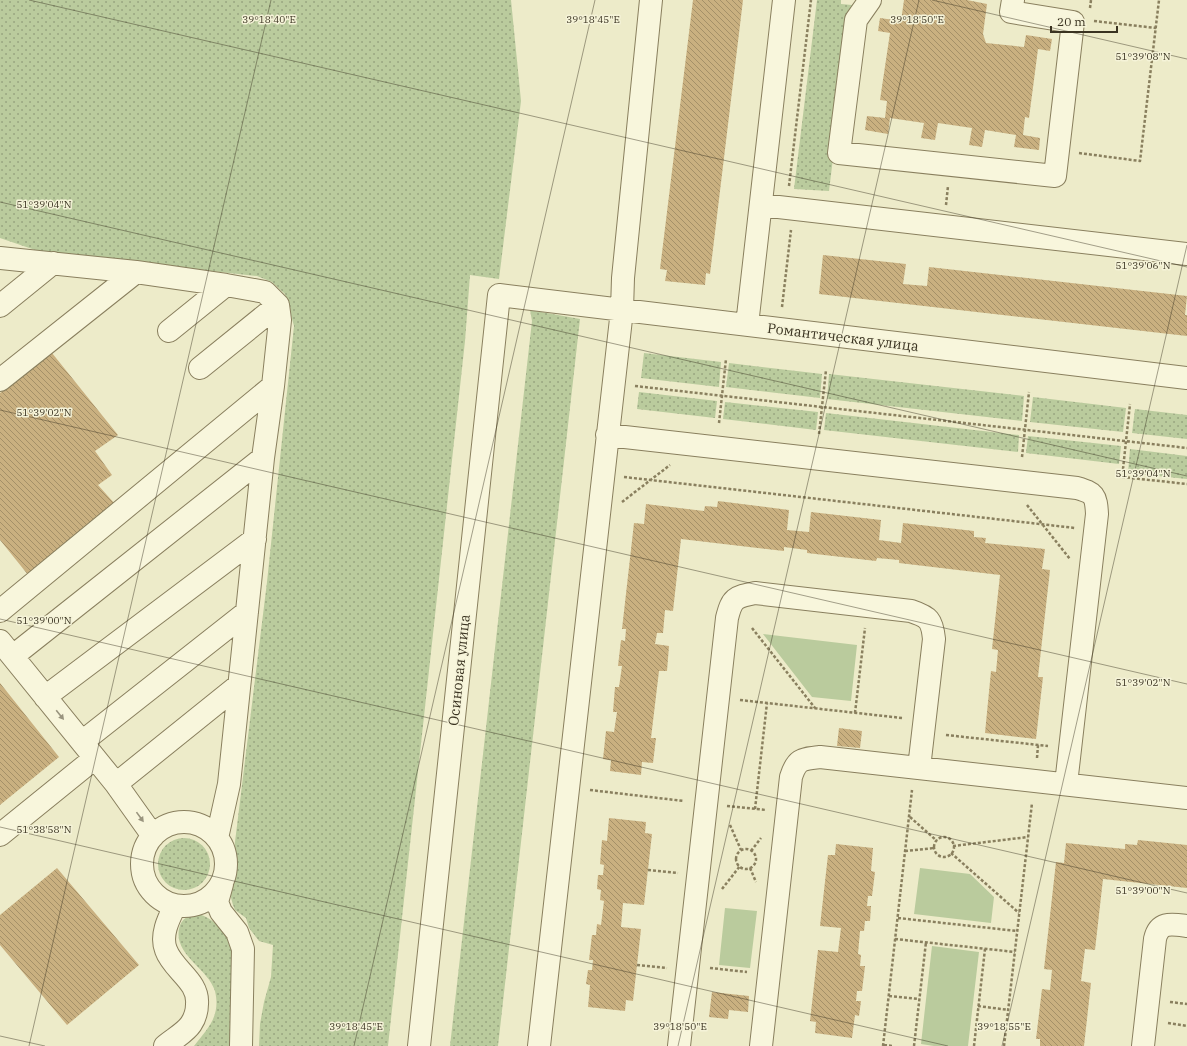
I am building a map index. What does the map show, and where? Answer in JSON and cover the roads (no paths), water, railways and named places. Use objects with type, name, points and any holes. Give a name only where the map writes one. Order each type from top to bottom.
[{"type":"street","points":[[545,1045],[568,788],[622,310],[623,278],[651,0]]},
{"type":"street","points":[[747,325],[784,0]]},
{"type":"street","points":[[870,0],[856,20],[839,153],[1055,176],[1073,22],[1012,12],[1013,0]]},
{"type":"street","points":[[761,205],[1187,254]]},
{"type":"street","points":[[0,258],[136,272],[226,285],[265,292],[278,305],[280,320],[263,458],[229,784],[217,838]]},
{"type":"street","points":[[0,306],[54,263]]},
{"type":"street","points":[[0,380],[136,272]]},
{"type":"street","points":[[169,330],[226,285]]},
{"type":"street","name":"Романтическая улица","points":[[499,295],[1187,378]]},
{"type":"street","name":"Осиновая улица","points":[[419,1046],[499,295]]},
{"type":"street","points":[[200,368],[278,305]]},
{"type":"street","points":[[0,611],[273,386]]},
{"type":"street","points":[[608,435],[1077,488],[1090,492],[1096,501],[1095,530],[1066,784]]},
{"type":"street","points":[[153,836],[116,784],[6,648],[263,458]]},
{"type":"street","points":[[45,697],[255,539]]},
{"type":"street","points":[[679,1046],[727,618],[730,604],[740,596],[755,593],[911,611],[925,615],[933,626],[934,639],[924,726],[917,767]]},
{"type":"street","points":[[0,835],[88,750],[247,612]]},
{"type":"street","points":[[116,784],[239,685]]},
{"type":"street","points":[[761,1046],[791,777],[794,766],[804,758],[820,757],[917,767],[1187,798]]},
{"type":"street","points":[[222,884],[214,895],[202,902],[189,906],[175,906],[163,901],[153,893],[146,883],[142,858],[146,846],[153,836],[162,828],[185,822],[197,824],[208,830],[217,838],[223,848],[226,859],[226,870],[217,902],[221,912],[237,932],[242,949],[241,1046]]},
{"type":"street","points":[[165,1046],[190,1025],[196,1013],[198,996],[189,979],[172,962],[165,949],[164,933],[168,919],[175,906]]},
{"type":"street","points":[[1143,1046],[1157,931],[1162,926],[1187,926]]}]
